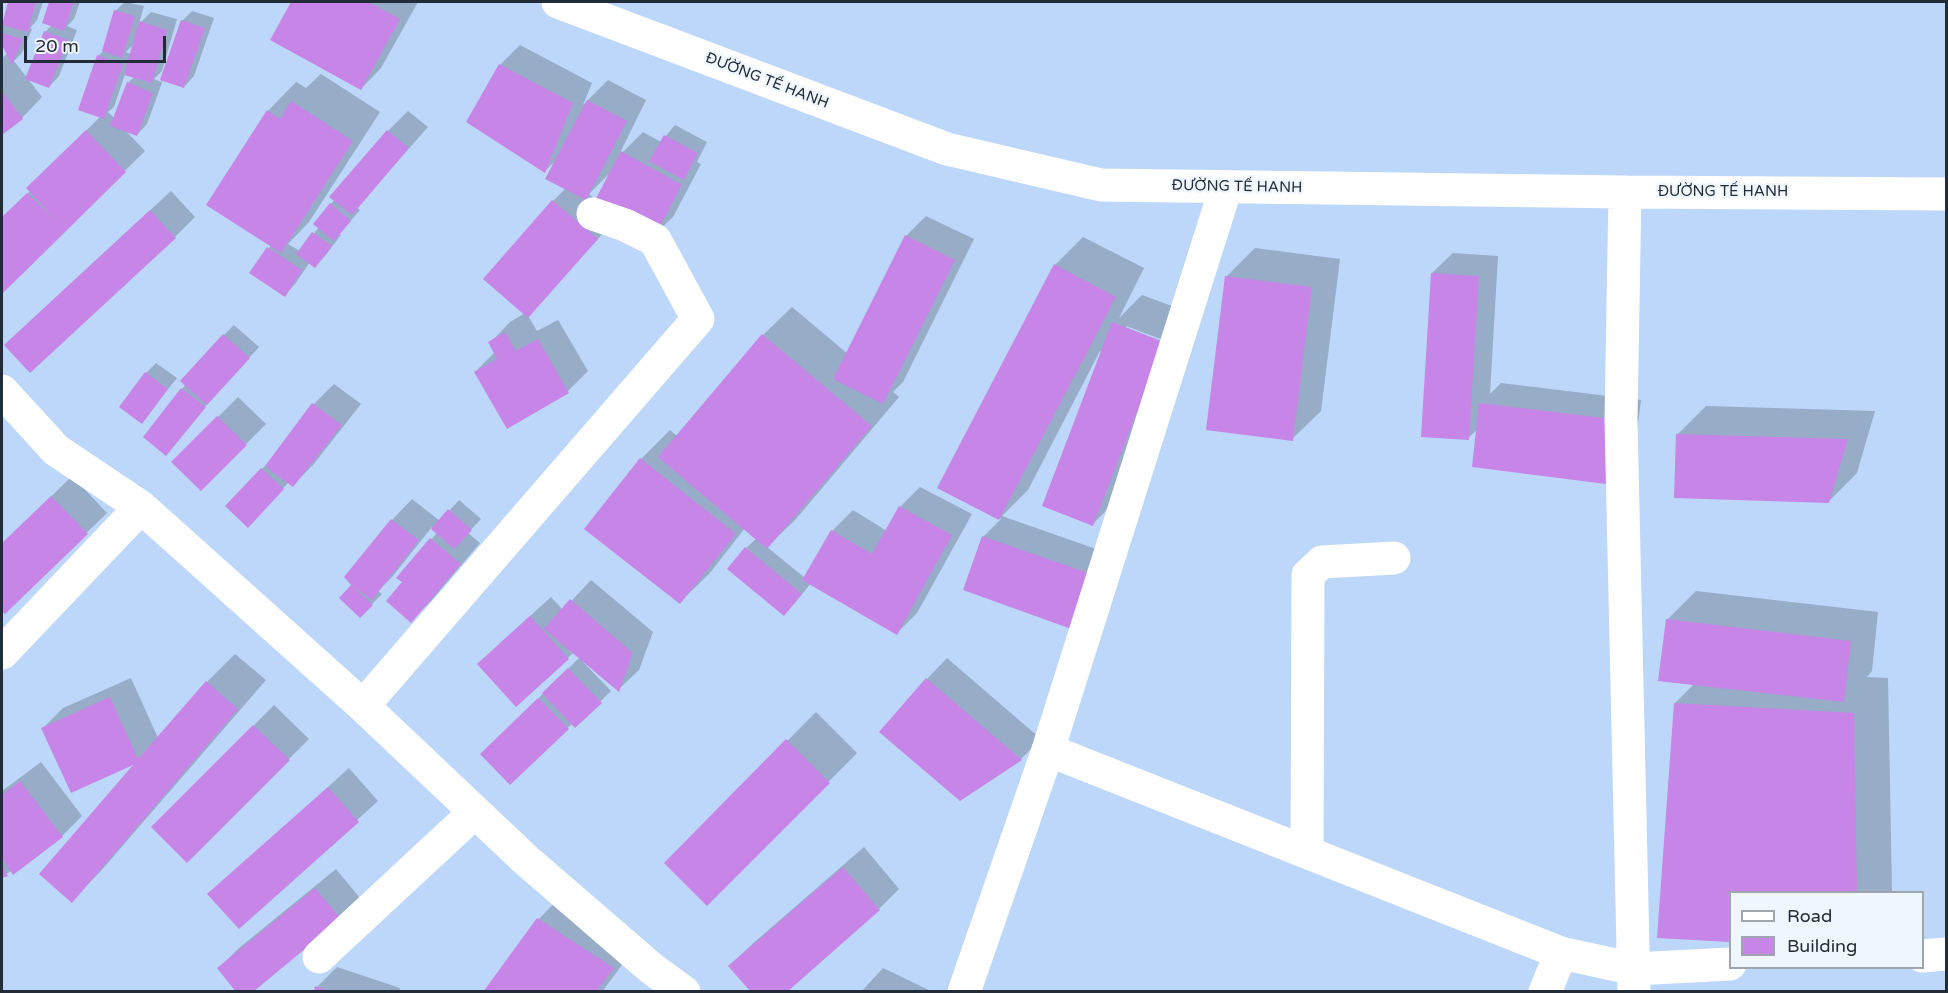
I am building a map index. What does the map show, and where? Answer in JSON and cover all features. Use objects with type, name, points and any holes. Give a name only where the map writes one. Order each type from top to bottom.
[{"type":"street","name":"ĐƯỜNG TẾ HANH","points":[[558,2],[947,149],[1101,185],[1947,194]]},
{"type":"street","points":[[964,992],[1048,750],[1226,187]]},
{"type":"street","points":[[1625,192],[1621,420],[1634,980]]},
{"type":"street","points":[[363,706],[698,319],[655,240],[626,225],[593,214]]},
{"type":"street","points":[[2,391],[56,450],[141,507],[363,706],[526,860],[642,960],[684,992]]},
{"type":"street","points":[[2,653],[141,507]]},
{"type":"street","points":[[1307,852],[1308,575],[1322,562],[1394,558]]},
{"type":"street","points":[[1048,750],[1634,980],[1729,964]]},
{"type":"street","points":[[319,957],[475,812]]},
{"type":"street","points":[[1545,992],[1562,953]]},
{"type":"street","points":[[1924,956],[1947,954]]},
{"type":"building","points":[[8,2],[36,2],[28,32],[2,25]]},
{"type":"building","points":[[49,2],[74,2],[64,31],[42,23]]},
{"type":"building","points":[[291,2],[369,2],[400,19],[361,90],[270,40]]},
{"type":"building","points":[[114,10],[135,16],[122,58],[102,51]]},
{"type":"building","points":[[181,20],[205,28],[184,88],[160,80]]},
{"type":"building","points":[[139,21],[167,30],[152,83],[124,75]]},
{"type":"building","points":[[44,31],[68,40],[49,88],[25,79]]},
{"type":"building","points":[[2,33],[23,39],[12,65],[2,45]]},
{"type":"building","points":[[97,55],[123,64],[104,119],[78,110]]},
{"type":"building","points":[[499,64],[573,103],[545,173],[466,122]]},
{"type":"building","points":[[127,82],[153,93],[137,136],[110,126]]},
{"type":"building","points":[[2,91],[23,119],[2,135]]},
{"type":"building","points":[[587,100],[627,121],[586,200],[545,179]]},
{"type":"building","points":[[291,101],[353,141],[281,253],[206,205],[267,110],[280,119]]},
{"type":"building","points":[[86,130],[126,172],[2,294],[2,217],[27,193],[58,222],[26,188]]},
{"type":"building","points":[[387,130],[409,148],[352,215],[329,197]]},
{"type":"building","points":[[664,135],[698,153],[684,180],[649,161]]},
{"type":"building","points":[[621,151],[682,185],[653,239],[592,206]]},
{"type":"building","points":[[552,200],[598,239],[528,318],[483,279]]},
{"type":"building","points":[[330,203],[351,221],[334,241],[313,224]]},
{"type":"building","points":[[150,210],[176,238],[30,373],[4,345]]},
{"type":"building","points":[[312,232],[332,246],[315,268],[296,254]]},
{"type":"building","points":[[905,235],[955,260],[883,404],[833,379]]},
{"type":"building","points":[[267,247],[302,270],[285,297],[249,273]]},
{"type":"building","points":[[1054,264],[1116,297],[999,520],[937,488]]},
{"type":"building","points":[[1431,273],[1479,276],[1469,440],[1421,437]]},
{"type":"building","points":[[1225,276],[1312,287],[1293,441],[1206,430]]},
{"type":"building","points":[[1112,322],[1164,342],[1093,526],[1042,506]]},
{"type":"building","points":[[505,332],[516,351],[538,339],[569,393],[507,429],[474,372],[497,359],[488,342]]},
{"type":"building","points":[[223,334],[250,358],[207,405],[180,381]]},
{"type":"building","points":[[762,334],[872,426],[767,549],[658,457]]},
{"type":"building","points":[[145,372],[168,389],[142,424],[119,407]]},
{"type":"building","points":[[181,388],[206,407],[166,456],[143,437]]},
{"type":"building","points":[[312,403],[342,425],[293,487],[265,466]]},
{"type":"building","points":[[1479,403],[1621,420],[1614,485],[1472,467]]},
{"type":"building","points":[[217,416],[247,445],[201,491],[171,462]]},
{"type":"building","points":[[1676,434],[1848,439],[1829,503],[1674,498]]},
{"type":"building","points":[[640,458],[736,534],[680,604],[584,529]]},
{"type":"building","points":[[261,468],[284,489],[248,528],[225,506]]},
{"type":"building","points":[[51,496],[88,534],[5,614],[2,611],[2,543]]},
{"type":"building","points":[[899,506],[952,535],[897,635],[802,580],[831,530],[872,554]]},
{"type":"building","points":[[448,509],[472,530],[454,549],[431,529]]},
{"type":"building","points":[[391,519],[419,540],[372,600],[344,577]]},
{"type":"building","points":[[982,536],[1097,576],[1077,631],[963,590]]},
{"type":"building","points":[[430,538],[461,564],[411,623],[386,601],[402,582],[396,578]]},
{"type":"building","points":[[745,547],[802,594],[784,616],[727,569]]},
{"type":"building","points":[[351,585],[373,605],[360,618],[339,598]]},
{"type":"building","points":[[570,599],[633,653],[619,692],[544,629]]},
{"type":"building","points":[[530,616],[569,659],[516,707],[477,664]]},
{"type":"building","points":[[1666,619],[1851,641],[1844,702],[1658,681]]},
{"type":"building","points":[[568,668],[602,703],[575,728],[542,693]]},
{"type":"building","points":[[926,678],[1022,760],[960,801],[879,732]]},
{"type":"building","points":[[206,681],[238,709],[72,903],[39,874],[133,765],[71,793],[41,728],[110,697],[138,759]]},
{"type":"building","points":[[538,698],[569,729],[510,785],[480,754]]},
{"type":"building","points":[[1674,703],[1854,713],[1857,891],[1729,891],[1729,942],[1657,938]]},
{"type":"building","points":[[253,725],[290,760],[187,863],[151,827]]},
{"type":"building","points":[[786,739],[830,783],[707,906],[664,863]]},
{"type":"building","points":[[20,781],[63,837],[13,875],[2,859],[2,795]]},
{"type":"building","points":[[328,787],[359,822],[239,929],[207,894]]},
{"type":"building","points":[[2,865],[8,876],[2,878]]},
{"type":"building","points":[[843,867],[880,910],[787,992],[751,992],[728,966]]},
{"type":"building","points":[[315,888],[341,919],[253,992],[236,992],[217,968]]},
{"type":"building","points":[[537,918],[614,968],[596,992],[483,992]]},
{"type":"building","points":[[315,986],[330,991],[330,992],[314,992]]}]
